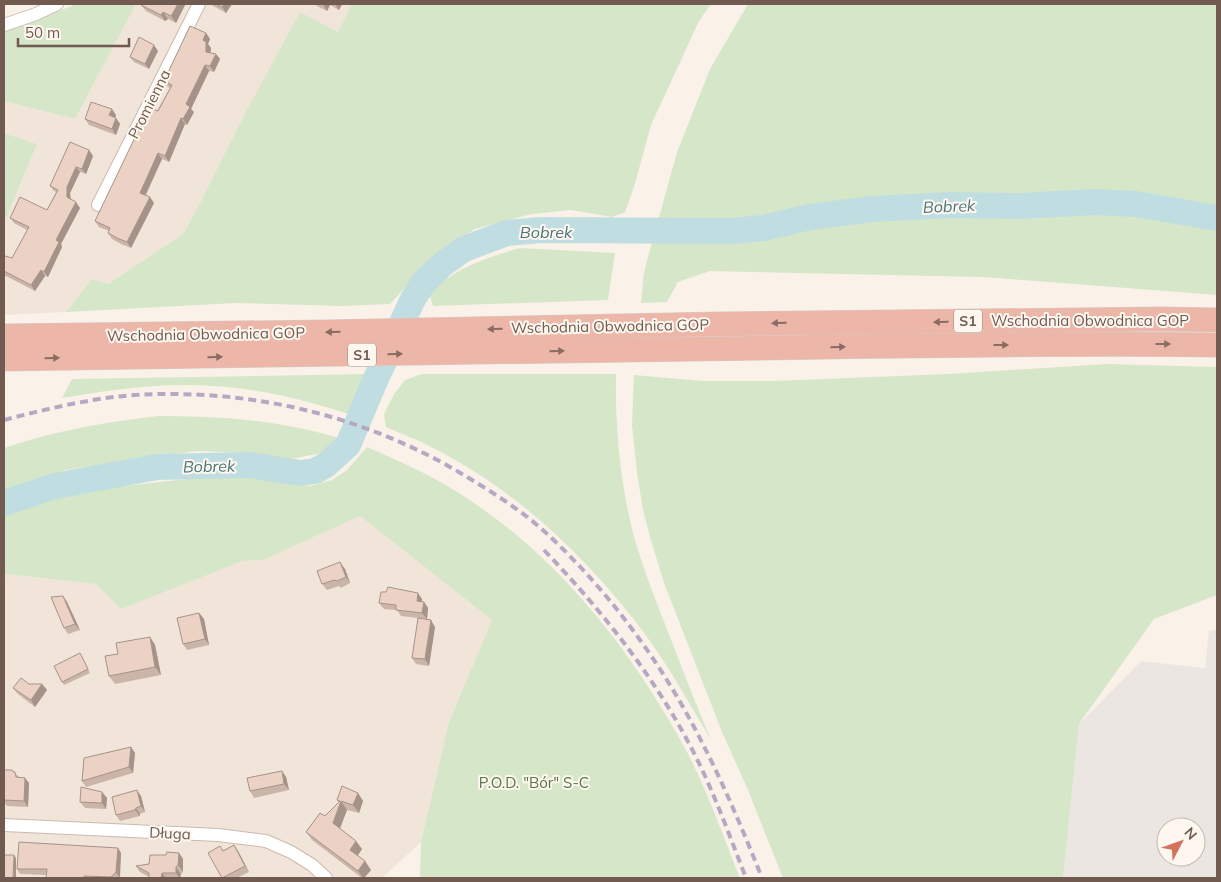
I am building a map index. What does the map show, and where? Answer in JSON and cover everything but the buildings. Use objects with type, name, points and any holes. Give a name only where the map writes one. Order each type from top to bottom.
[{"type":"highway","name":"Wschodnia Obwodnica GOP","points":[[4,336],[335,332],[719,324],[1217,320]]},
{"type":"highway","name":"Wschodnia Obwodnica GOP","points":[[4,359],[1065,344],[1217,345]]},
{"type":"street","points":[[4,25],[36,14],[57,4]]},
{"type":"street","name":"Promienna","points":[[98,205],[199,4]]},
{"type":"street","name":"Długa","points":[[4,825],[218,835],[266,841],[291,852],[326,878]]},
{"type":"shaded area","points":[[136,4],[352,4],[338,32],[300,12],[183,234],[108,284],[92,279],[66,312],[4,315],[4,223],[37,144],[4,133],[4,101],[75,119]]},
{"type":"shaded area","points":[[360,516],[492,620],[449,722],[421,842],[382,878],[4,878],[4,584],[6,574],[96,584],[242,561],[263,560]]},
{"type":"shaded area","points":[[1217,630],[1217,878],[1063,878],[1079,724],[1141,661],[1205,668],[1209,631]]},
{"type":"green space","points":[[73,4],[136,4],[75,119],[4,101],[4,31]]},
{"type":"green space","points":[[352,4],[711,4],[699,21],[651,125],[625,212],[612,217],[571,210],[532,214],[475,229],[432,258],[390,304],[341,306],[236,303],[66,312],[92,279],[108,284],[183,234],[300,12],[338,32]]},
{"type":"green space","points":[[748,4],[1217,4],[1217,295],[983,277],[710,271],[678,282],[667,302],[641,303],[644,272],[677,152],[710,69]]},
{"type":"green space","points":[[4,133],[37,144],[4,223]]},
{"type":"green space","points":[[520,248],[615,253],[608,300],[433,306],[429,293],[450,276],[472,264]]},
{"type":"green space","points":[[1106,364],[1217,367],[1217,595],[1154,619],[1079,724],[1063,878],[783,878],[748,790],[722,732],[664,583],[650,537],[637,473],[632,425],[634,375],[702,381],[773,381],[949,374]]},
{"type":"green space","points":[[369,374],[351,415],[270,393],[229,387],[171,385],[140,387],[62,398],[72,379]]},
{"type":"green space","points":[[422,374],[616,374],[619,454],[633,533],[655,598],[711,740],[652,643],[597,576],[573,551],[547,526],[492,483],[426,444],[386,427],[384,414],[394,394],[405,380]]},
{"type":"green space","points":[[158,416],[249,420],[294,427],[339,438],[327,452],[291,459],[249,453],[197,451],[66,470],[4,492],[4,448],[80,428]]},
{"type":"green space","name":"P.O.D. \"Bór\" S-C","points":[[367,447],[429,476],[487,512],[555,570],[586,603],[640,675],[665,713],[687,752],[709,798],[740,878],[420,878],[421,842],[449,722],[492,620],[360,516],[263,560],[242,561],[121,609],[96,584],[6,574],[4,584],[4,515],[57,497],[98,489],[195,478],[243,476],[310,486],[332,480],[347,470]]},
{"type":"waterway","name":"Bobrek","points":[[4,503],[55,486],[157,467],[248,465],[301,473],[315,471],[326,465],[348,445],[413,299],[424,282],[443,264],[464,249],[507,233],[541,230],[732,231],[763,228],[810,217],[872,209],[950,205],[1020,206],[1095,202],[1136,204],[1217,218]]},
{"type":"railway","points":[[4,420],[69,404],[119,396],[180,394],[224,396],[310,411],[352,424],[393,439],[433,458],[472,480],[519,511],[558,544],[595,583],[640,640],[677,696],[709,755],[762,878]]},
{"type":"railway","points":[[544,550],[587,597],[627,647],[663,699],[702,770],[746,878]]}]
